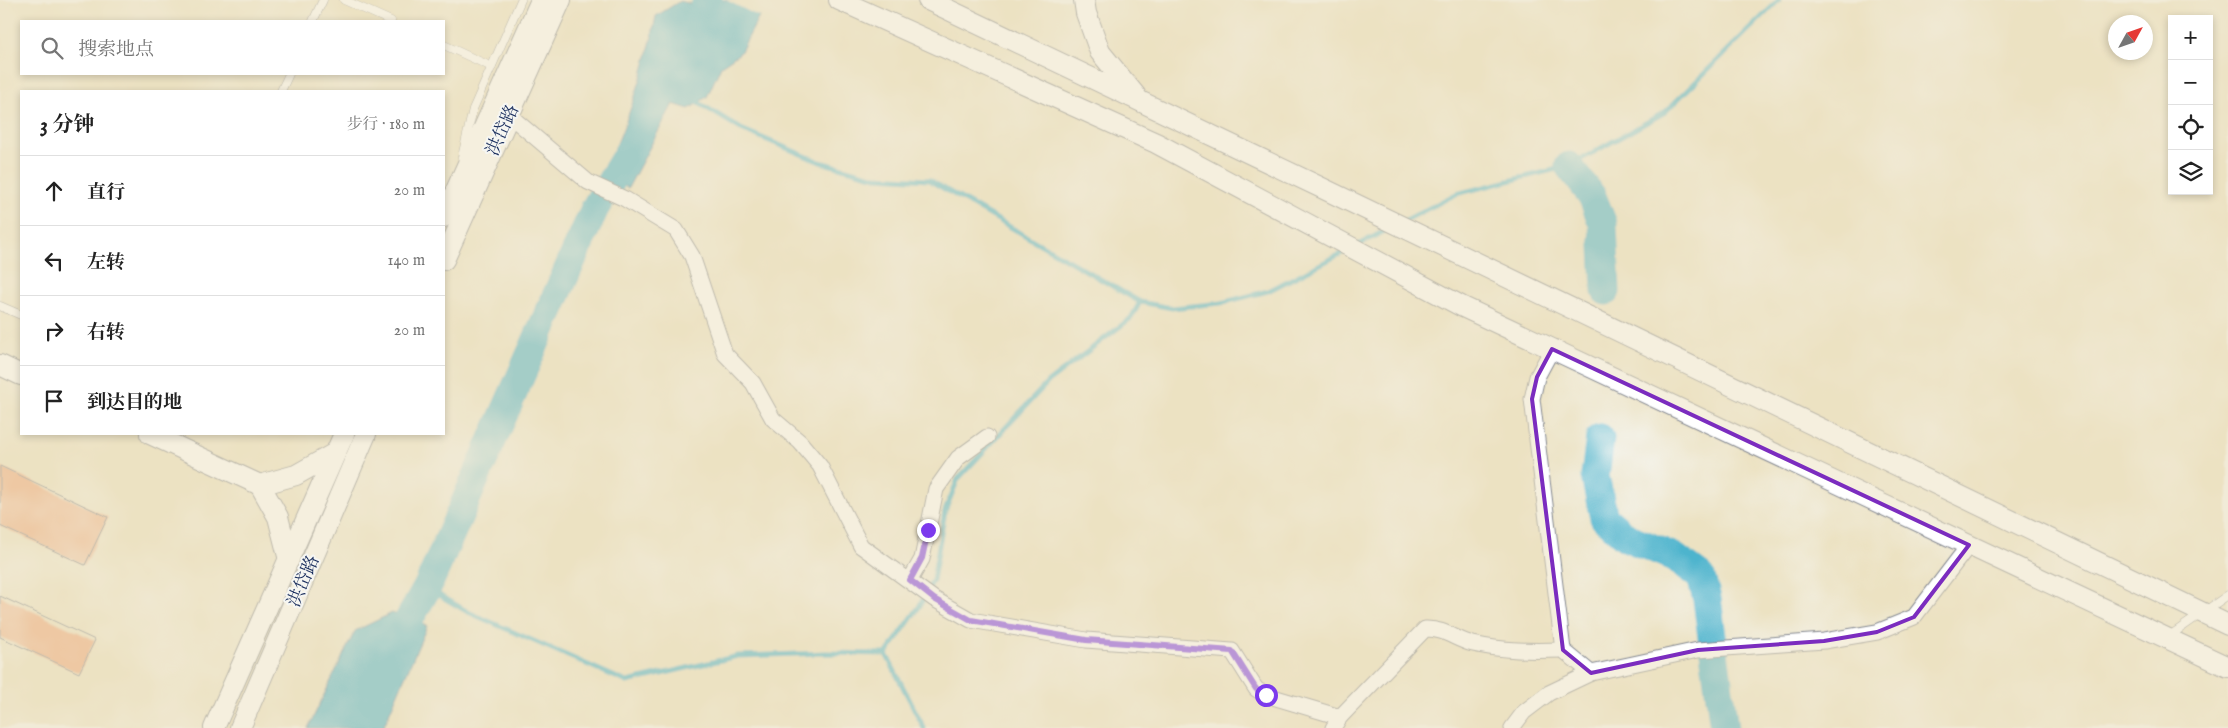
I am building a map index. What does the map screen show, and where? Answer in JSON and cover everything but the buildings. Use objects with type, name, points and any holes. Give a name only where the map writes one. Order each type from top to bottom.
[{"type":"main road","points":[[839,0],[1156,143],[1463,307],[2228,667]]},
{"type":"main road","points":[[928,0],[1411,230],[2228,625]]},
{"type":"main road","points":[[1084,0],[1086,12],[1100,52],[1140,101]]},
{"type":"main road","points":[[445,215],[546,2]]},
{"type":"main road","name":"洪岱路","points":[[445,258],[509,115],[546,2]]},
{"type":"main road","points":[[0,365],[20,374]]},
{"type":"main road","points":[[152,435],[260,484],[278,517],[289,560]]},
{"type":"main road","points":[[214,728],[344,435]]},
{"type":"main road","name":"洪岱路","points":[[240,728],[366,435]]},
{"type":"main road","points":[[260,484],[296,475],[335,454]]},
{"type":"street","points":[[509,115],[588,182],[625,199],[676,230],[692,256],[725,354],[754,383],[773,418],[800,442],[820,466],[862,546],[934,599],[971,620],[1077,639],[1232,651],[1256,689],[1266,695],[1337,722],[1425,628],[1438,628],[1470,643],[1507,651],[1563,650],[1591,673]]},
{"type":"street","points":[[1552,349],[1537,377],[1532,399],[1563,650]]},
{"type":"street","points":[[912,582],[922,558],[936,489],[958,458],[987,437]]},
{"type":"street","points":[[1512,728],[1524,712],[1549,693],[1591,673],[1698,650],[1824,641],[1877,632],[1914,617],[1969,545]]},
{"type":"lane","points":[[313,20],[323,0]]},
{"type":"lane","points":[[344,0],[389,20]]},
{"type":"lane","points":[[458,186],[462,156],[473,109],[492,67],[546,2]]},
{"type":"lane","points":[[445,45],[492,67]]},
{"type":"lane","points":[[281,90],[289,75]]},
{"type":"lane","points":[[0,306],[20,315]]},
{"type":"lane","points":[[2166,638],[2228,596]]},
{"type":"highlighted area","points":[[1552,349],[1969,545],[1914,617],[1877,632],[1824,641],[1698,650],[1591,673],[1563,650],[1532,399],[1537,377]]},
{"type":"water","points":[[711,0],[768,0],[740,53],[721,66],[707,97],[689,109],[673,104],[628,188],[604,174],[635,96],[647,57],[656,16],[680,1],[707,8]]},
{"type":"water","points":[[392,613],[427,626],[383,728],[308,728],[355,631]]},
{"type":"pier","points":[[726,0],[770,0],[762,18]]},
{"type":"waterway","points":[[688,44],[708,0]]},
{"type":"waterway","points":[[1404,221],[1456,194],[1569,166],[1665,112],[1779,0]]},
{"type":"waterway","points":[[694,100],[741,129],[820,162],[876,177],[929,180],[1140,302],[1172,308],[1221,303],[1268,291],[1346,251]]},
{"type":"waterway","points":[[390,653],[427,588],[595,208],[632,146]]},
{"type":"waterway","points":[[1569,166],[1592,196],[1603,224],[1606,291]]},
{"type":"waterway","points":[[1358,245],[1392,227]]},
{"type":"waterway","points":[[924,728],[886,654],[919,607],[933,580],[945,511],[958,479],[1048,382],[1131,318],[1140,302]]},
{"type":"waterway","points":[[1600,438],[1595,476],[1604,518],[1626,537],[1674,557],[1701,577],[1707,599],[1724,728]]},
{"type":"waterway","points":[[427,588],[468,612],[627,682],[738,656],[826,653],[886,654]]},
{"type":"route","points":[[928,530],[922,558],[910,580],[934,599],[971,620],[1086,640],[1232,651],[1256,689],[1266,695]]}]
